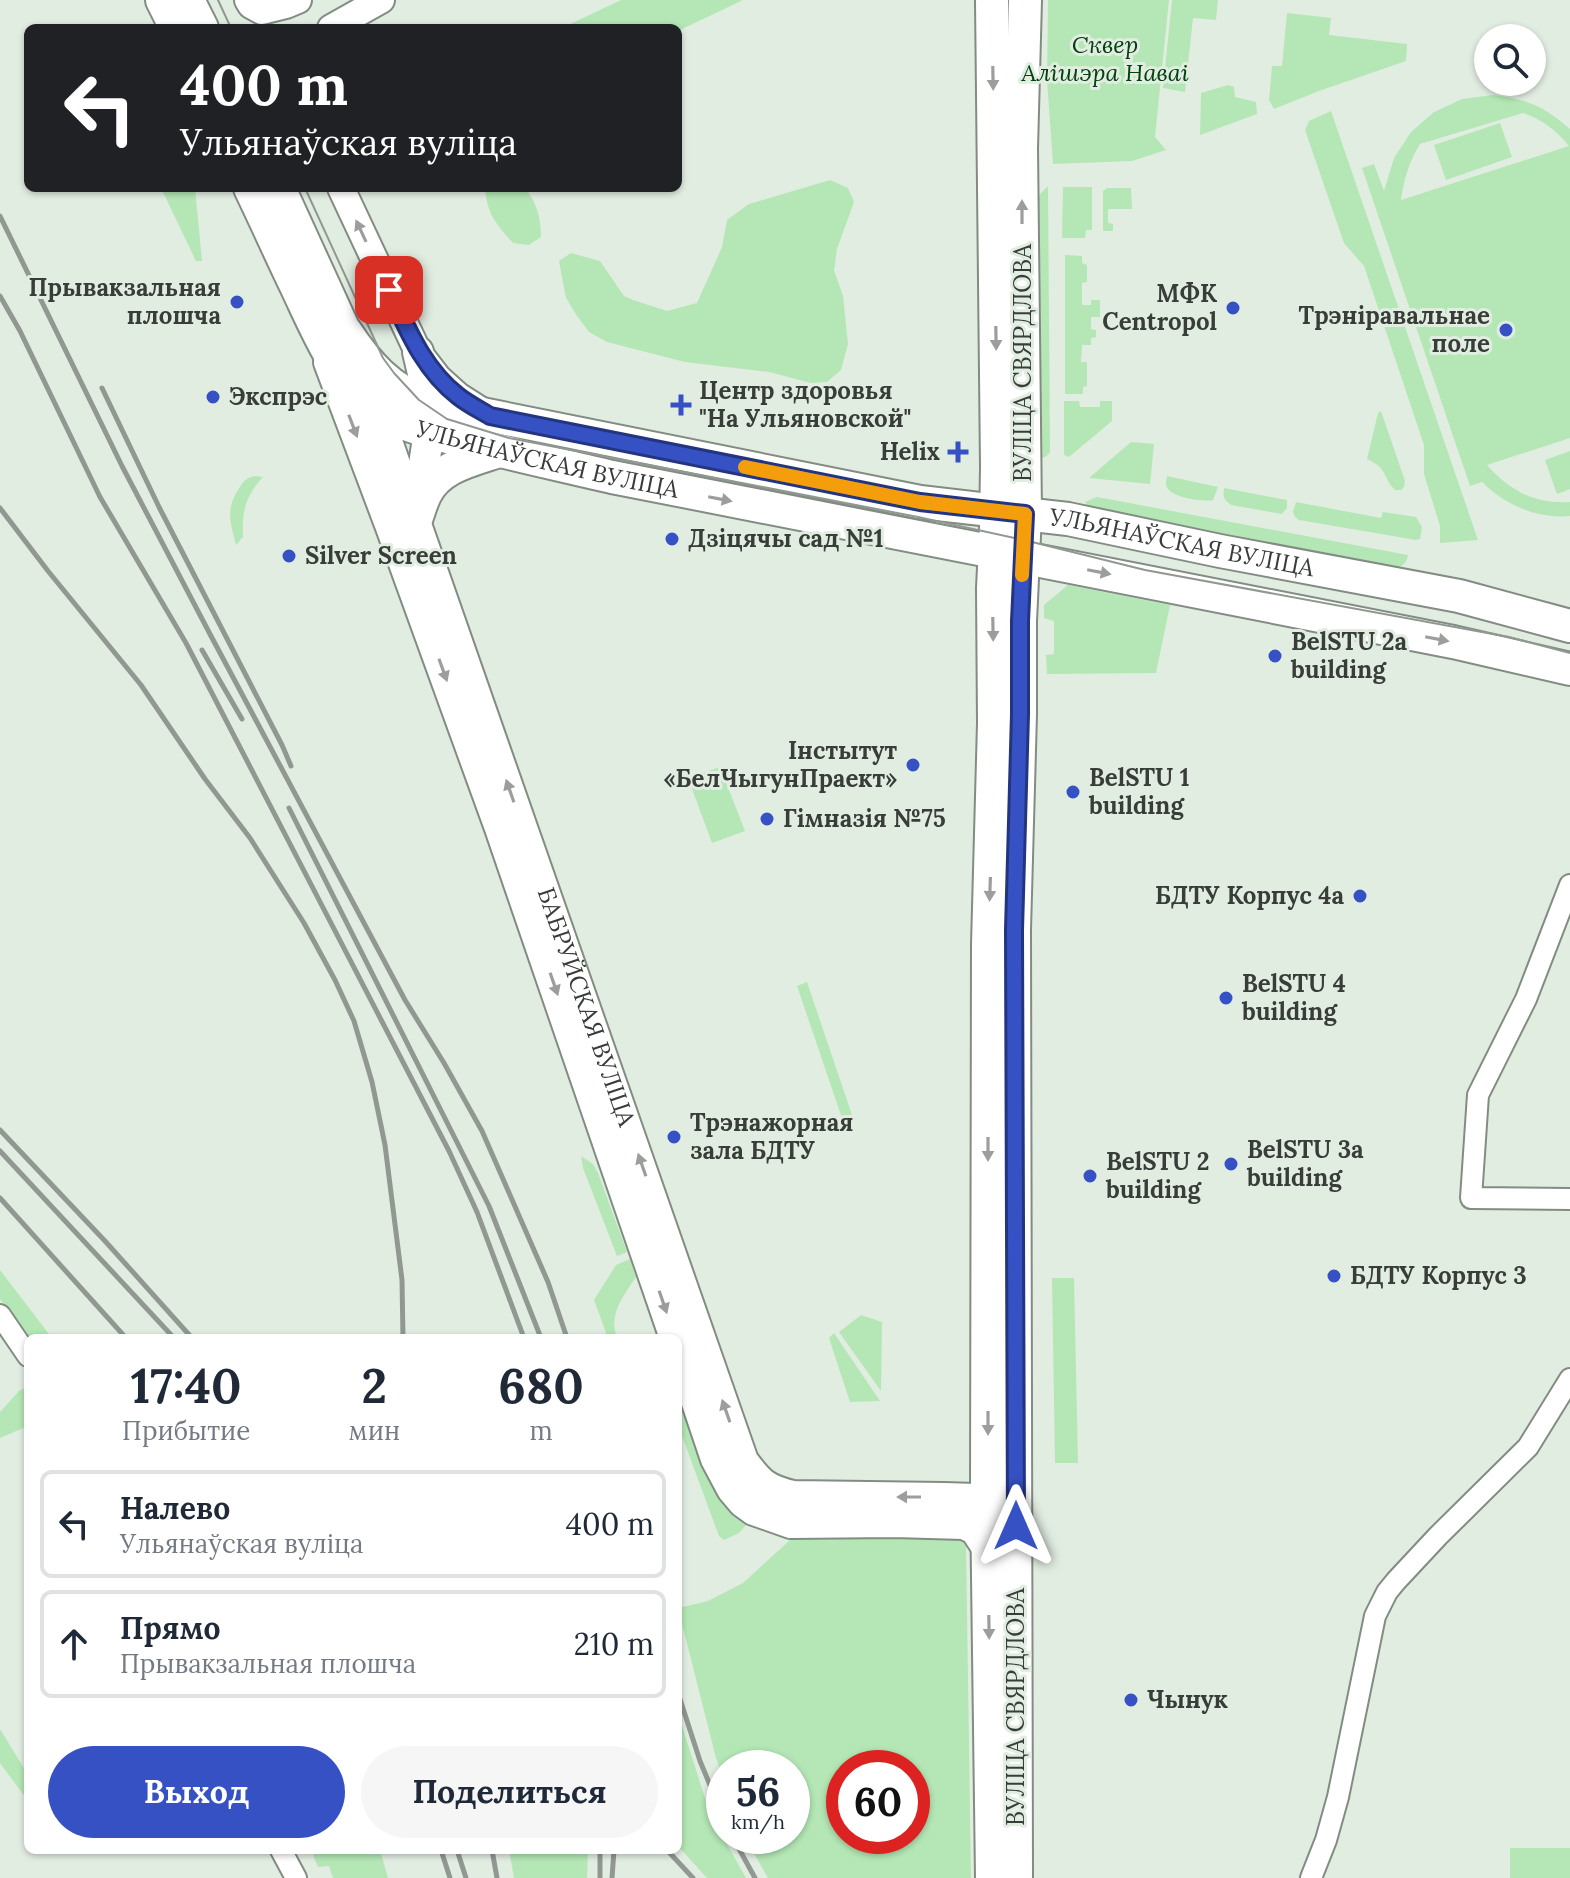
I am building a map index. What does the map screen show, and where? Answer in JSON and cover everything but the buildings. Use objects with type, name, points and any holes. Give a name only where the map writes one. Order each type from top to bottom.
[{"type":"main road","points":[[162,0],[174,24]]},
{"type":"main road","points":[[188,0],[200,24]]},
{"type":"main road","name":"ВУЛІЦА СВЯРДЛОВА","points":[[992,0],[1010,513]]},
{"type":"main road","name":"ВУЛІЦА СВЯРДЛОВА","points":[[1016,1878],[1001,1500],[988,945],[994,723],[993,588],[1009,554],[1025,0]]},
{"type":"main road","name":"БАБРУЙСКАЯ ВУЛІЦА","points":[[252,192],[315,327],[391,527],[500,828],[674,1334]]},
{"type":"main road","points":[[281,192],[346,332],[375,407]]},
{"type":"main road","name":"БАБРУЙСКАЯ ВУЛІЦА","points":[[315,327],[342,374],[375,407],[626,1117],[743,1461],[758,1482],[775,1492],[793,1496],[1001,1500]]},
{"type":"main road","name":"УЛЬЯНАЎСКАЯ ВУЛІЦА","points":[[346,332],[377,373],[428,417],[499,451],[859,527],[1453,642],[1570,669]]},
{"type":"main road","points":[[416,519],[428,417],[418,352]]},
{"type":"main road","name":"УЛЬЯНАЎСКАЯ ВУЛІЦА","points":[[375,407],[389,416],[490,416],[920,502],[1068,519],[1459,596],[1570,626]]},
{"type":"main road","points":[[612,477],[621,459],[639,446]]},
{"type":"main road","points":[[416,519],[425,494],[442,473],[499,451]]},
{"type":"main road","points":[[1361,624],[1367,579]]},
{"type":"main road","points":[[682,1358],[716,1459],[732,1489],[754,1510],[791,1523],[964,1524],[975,1529],[988,1549]]},
{"type":"main road","name":"ВУЛІЦА СВЯРДЛОВА","points":[[992,1878],[988,1549],[1001,1500]]},
{"type":"street","points":[[248,0],[262,11],[288,2]]},
{"type":"street","points":[[334,24],[345,7],[381,0]]},
{"type":"street","points":[[343,192],[418,352],[438,378],[458,396],[490,416]]},
{"type":"street","points":[[1570,885],[1526,999],[1478,1095],[1471,1198],[1570,1199]]},
{"type":"street","points":[[0,1315],[24,1350]]},
{"type":"street","points":[[1311,1878],[1338,1797],[1375,1616],[1387,1592],[1438,1536],[1528,1447],[1570,1379]]},
{"type":"street","points":[[283,1854],[296,1878]]},
{"type":"green space","points":[[621,0],[743,0],[682,29],[682,24],[570,24]]},
{"type":"green space","name":"Сквер Алішэра Наваі","points":[[1048,0],[1169,0],[1155,137],[1166,150],[1132,161],[1053,164],[1047,80]]},
{"type":"green space","points":[[1172,0],[1218,0],[1216,20],[1193,18],[1185,92],[1163,88]]},
{"type":"green space","points":[[1287,13],[1331,18],[1329,35],[1407,44],[1406,61],[1274,109],[1269,100],[1272,66],[1282,66]]},
{"type":"green space","points":[[1228,85],[1234,87],[1235,97],[1256,102],[1257,114],[1200,135],[1201,93]]},
{"type":"green space","name":"Трэніравальнае поле","points":[[1499,96],[1543,109],[1570,129],[1570,438],[1487,465],[1524,494],[1546,501],[1570,502],[1570,516],[1534,513],[1511,504],[1482,482],[1470,486],[1362,168],[1374,164],[1384,191],[1394,158],[1411,132],[1434,112],[1462,99]],"holes":[[[1523,113],[1548,126],[1569,146],[1401,200],[1408,171],[1420,144]]]},
{"type":"green space","points":[[1331,111],[1478,540],[1440,543],[1440,526],[1424,474],[1424,445],[1364,266],[1344,243],[1305,130],[1309,121]]},
{"type":"green space","points":[[1500,123],[1512,157],[1446,180],[1434,145]]},
{"type":"green space","points":[[830,180],[848,188],[854,202],[837,249],[834,270],[843,296],[848,344],[841,370],[827,382],[811,383],[769,372],[685,362],[607,342],[589,332],[566,298],[559,261],[571,253],[600,261],[624,296],[633,300],[667,311],[697,303],[722,247],[727,220],[749,204]]},
{"type":"green space","points":[[1048,186],[1050,452],[1036,458],[1036,203]]},
{"type":"green space","points":[[1063,187],[1092,187],[1092,230],[1086,230],[1085,238],[1062,238]]},
{"type":"green space","points":[[1107,188],[1131,188],[1132,209],[1108,209],[1108,223],[1113,224],[1113,231],[1103,231],[1103,191]]},
{"type":"green space","points":[[163,192],[195,192],[202,261],[196,261]]},
{"type":"green space","points":[[486,192],[528,192],[538,211],[541,237],[529,245],[513,243],[493,218]]},
{"type":"green space","points":[[1065,255],[1082,256],[1082,263],[1087,265],[1087,282],[1082,283],[1082,305],[1091,305],[1091,300],[1100,300],[1100,317],[1091,317],[1091,329],[1096,330],[1096,337],[1091,338],[1091,345],[1082,345],[1081,362],[1087,362],[1087,386],[1083,387],[1083,394],[1065,394]]},
{"type":"green space","points":[[1064,401],[1079,401],[1080,407],[1100,407],[1100,401],[1112,401],[1112,421],[1069,457],[1064,455]]},
{"type":"green space","points":[[1381,411],[1405,481],[1401,490],[1395,490],[1382,469],[1367,459]]},
{"type":"green space","points":[[1131,442],[1154,444],[1150,484],[1089,478]]},
{"type":"green space","points":[[1570,451],[1570,489],[1557,494],[1545,460]]},
{"type":"green space","points":[[255,476],[263,477],[248,498],[243,537],[236,545],[231,522],[232,502],[243,483]]},
{"type":"green space","points":[[1167,476],[1218,487],[1213,500],[1189,499],[1168,489]]},
{"type":"green space","points":[[1224,488],[1287,500],[1287,508],[1282,514],[1231,505],[1224,498]]},
{"type":"green space","points":[[1097,497],[1408,555],[1402,565],[1384,570],[1087,506],[1085,502]]},
{"type":"green space","points":[[1296,502],[1381,518],[1383,512],[1416,517],[1422,527],[1420,539],[1299,520],[1293,512]]},
{"type":"green space","points":[[1068,585],[1170,605],[1156,673],[1047,674],[1046,655],[1054,654],[1054,621],[1044,618],[1044,605]]},
{"type":"green space","points":[[720,767],[745,831],[712,843],[688,778]]},
{"type":"green space","points":[[807,982],[853,1118],[843,1121],[797,986]]},
{"type":"green space","points":[[581,1156],[593,1164],[598,1173],[627,1252],[617,1256]]},
{"type":"green space","points":[[630,1259],[636,1277],[616,1313],[616,1334],[607,1334],[594,1300],[616,1265]]},
{"type":"green space","points":[[0,1270],[49,1334],[24,1334],[0,1299]]},
{"type":"green space","points":[[1052,1278],[1074,1278],[1078,1463],[1055,1463]]},
{"type":"green space","points":[[861,1315],[882,1322],[881,1391],[839,1332]]},
{"type":"green space","points":[[834,1333],[880,1401],[850,1402],[829,1338]]},
{"type":"green space","points":[[24,1388],[24,1428],[0,1438],[0,1412]]},
{"type":"green space","points":[[682,1398],[747,1524],[739,1533],[724,1540],[719,1536],[682,1436]]},
{"type":"green space","points":[[955,1537],[966,1544],[971,1878],[768,1878],[754,1854],[810,1854],[810,1750],[714,1750],[682,1624],[682,1607],[708,1601],[743,1583],[790,1540]]},
{"type":"green space","points":[[682,1726],[706,1801],[706,1854],[732,1854],[746,1878],[707,1878],[682,1850]]},
{"type":"green space","points":[[0,1729],[24,1768],[24,1796],[0,1763]]},
{"type":"green space","points":[[1510,1848],[1570,1848],[1570,1878],[1510,1878]]},
{"type":"green space","points":[[381,1854],[388,1878],[333,1878],[329,1866],[318,1867],[313,1855]]},
{"type":"green space","points":[[510,1854],[588,1854],[587,1878],[514,1878]]},
{"type":"tram line","points":[[218,0],[229,24]]},
{"type":"tram line","points":[[307,192],[383,358],[419,400],[447,419],[509,438],[918,517],[1145,570],[1509,637],[1570,653]]},
{"type":"railway","points":[[0,216],[122,466],[211,636],[405,1000],[482,1131],[548,1282],[566,1334]]},
{"type":"railway","points":[[0,296],[100,497],[186,643],[449,1151],[477,1212],[523,1334]]},
{"type":"railway","points":[[102,388],[291,766]]},
{"type":"railway","points":[[0,508],[141,685],[205,779],[250,838],[304,923],[335,980],[354,1021],[372,1082],[385,1145],[402,1280],[403,1334]]},
{"type":"railway","points":[[202,650],[242,719]]},
{"type":"railway","points":[[289,808],[489,1206],[539,1334]]},
{"type":"railway","points":[[0,1130],[188,1334]]},
{"type":"railway","points":[[0,1151],[170,1334]]},
{"type":"railway","points":[[0,1198],[122,1334]]},
{"type":"railway","points":[[682,1705],[706,1776]]},
{"type":"railway","points":[[442,1854],[450,1878]]},
{"type":"railway","points":[[458,1854],[466,1878]]},
{"type":"railway","points":[[493,1854],[497,1878]]},
{"type":"railway","points":[[600,1854],[600,1878]]},
{"type":"railway","points":[[612,1878],[614,1854]]},
{"type":"railway","points":[[671,1854],[693,1878]]},
{"type":"railway","points":[[742,1854],[755,1878]]},
{"type":"slow traffic","points":[[745,467],[920,502],[1025,514],[1022,575]]},
{"type":"place","name":"Прывакзальная плошча","points":[[237,302]]},
{"type":"place","name":"МФК Centropol","points":[[1233,308]]},
{"type":"place","name":"Трэніравальнае поле","points":[[1506,330]]},
{"type":"place","name":"Экспрэс","points":[[213,397]]},
{"type":"place","name":"Центр здоровья \"На Ульяновской\"","points":[[681,405]]},
{"type":"place","name":"Helix","points":[[958,452]]},
{"type":"place","name":"Дзіцячы сад №1","points":[[672,539]]},
{"type":"place","name":"Silver Screen","points":[[289,556]]},
{"type":"place","name":"BelSTU 2a building","points":[[1275,656]]},
{"type":"place","name":"Інстытут «БелЧыгунПраект»","points":[[913,765]]},
{"type":"place","name":"BelSTU 1 building","points":[[1073,792]]},
{"type":"place","name":"Гімназія №75","points":[[767,819]]},
{"type":"place","name":"БДТУ Корпус 4а","points":[[1360,896]]},
{"type":"place","name":"BelSTU 4 building","points":[[1226,998]]},
{"type":"place","name":"Трэнажорная зала БДТУ","points":[[674,1137]]},
{"type":"place","name":"BelSTU 3a building","points":[[1231,1164]]},
{"type":"place","name":"BelSTU 2 building","points":[[1090,1176]]},
{"type":"place","name":"БДТУ Корпус 3","points":[[1334,1276]]},
{"type":"place","name":"Чынук","points":[[1131,1700]]},
{"type":"route","points":[[389,290],[418,352],[438,378],[458,396],[490,416],[920,502],[1025,514],[1014,930],[1016,1526]]}]
